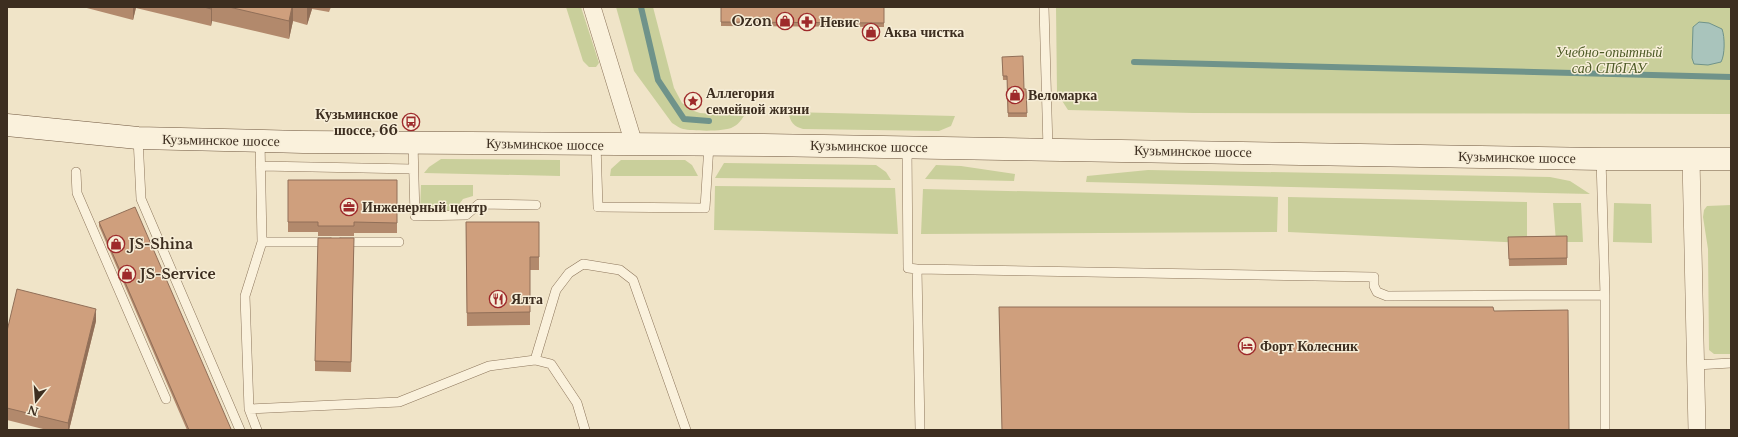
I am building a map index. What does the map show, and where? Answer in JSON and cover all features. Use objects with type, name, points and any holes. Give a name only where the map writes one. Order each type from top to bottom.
[{"type":"main road","name":"Кузьминское шоссе","points":[[7,125],[138,138],[260,141],[907,147],[1601,159],[1731,159]]},
{"type":"street","points":[[592,7],[634,144]]},
{"type":"street","points":[[1691,159],[1697,430]]},
{"type":"lane","points":[[1044,7],[1048,149]]},
{"type":"lane","points":[[138,138],[141,199],[240,430]]},
{"type":"lane","points":[[257,430],[249,408],[245,296],[262,242],[260,141]]},
{"type":"lane","points":[[413,143],[415,216],[466,215],[479,204],[536,205]]},
{"type":"lane","points":[[596,144],[598,207],[705,208],[709,145]]},
{"type":"lane","points":[[907,147],[908,268],[1374,277],[1374,286],[1377,292],[1387,296],[1605,295]]},
{"type":"lane","points":[[1601,159],[1605,295],[1604,430]]},
{"type":"lane","points":[[261,166],[413,169]]},
{"type":"lane","points":[[76,172],[77,193],[166,399]]},
{"type":"lane","points":[[262,242],[399,242]]},
{"type":"lane","points":[[535,360],[556,290],[569,273],[582,264],[620,270],[633,280],[686,430]]},
{"type":"lane","points":[[917,269],[920,430]]},
{"type":"lane","points":[[249,408],[399,402],[489,366],[535,360],[551,364],[576,402],[585,430]]},
{"type":"lane","points":[[1696,364],[1731,363]]},
{"type":"green space","points":[[566,7],[581,7],[599,63],[596,67],[589,67],[583,61]]},
{"type":"green space","points":[[616,7],[653,7],[674,88],[682,103],[691,110],[700,113],[744,116],[738,124],[729,129],[701,131],[683,129],[672,123],[634,71]]},
{"type":"green space","name":"Учебно-опытный сад СПбГАУ","points":[[1056,7],[1731,7],[1731,114],[1193,113],[1068,110],[1057,93]]},
{"type":"green space","points":[[789,112],[955,116],[951,126],[939,131],[803,129],[793,124],[790,119]]},
{"type":"green space","points":[[441,159],[560,160],[560,176],[424,173],[429,167]]},
{"type":"green space","points":[[621,160],[685,160],[692,165],[698,176],[610,176],[611,169]]},
{"type":"green space","points":[[724,163],[876,165],[886,172],[891,180],[715,178]]},
{"type":"green space","points":[[936,165],[961,166],[1015,174],[1014,181],[925,179]]},
{"type":"green space","points":[[1148,170],[1550,177],[1570,181],[1590,194],[1086,182],[1087,176]]},
{"type":"green space","points":[[421,185],[473,185],[473,196],[463,199],[454,211],[420,212]]},
{"type":"green space","points":[[715,186],[895,188],[898,234],[714,230]]},
{"type":"green space","points":[[923,189],[1278,197],[1277,232],[921,234]]},
{"type":"green space","points":[[1288,197],[1527,202],[1527,243],[1288,232]]},
{"type":"green space","points":[[1553,203],[1581,203],[1583,242],[1556,242]]},
{"type":"green space","points":[[1614,203],[1651,204],[1652,243],[1613,242]]},
{"type":"green space","points":[[1731,205],[1731,354],[1714,354],[1709,350],[1708,249],[1703,217],[1704,210],[1707,206]]},
{"type":"water","points":[[1699,22],[1709,23],[1722,29],[1724,46],[1721,62],[1708,65],[1694,64],[1692,58],[1693,27]]},
{"type":"building","points":[[229,7],[292,7],[289,21]]},
{"type":"building","points":[[721,7],[884,7],[884,23],[721,22]]},
{"type":"building","points":[[1023,56],[1024,89],[1026,89],[1027,113],[1008,113],[1007,76],[1003,76],[1002,57]]},
{"type":"building","points":[[288,180],[397,180],[397,223],[354,222],[354,226],[318,226],[318,222],[288,222]]},
{"type":"building","points":[[135,207],[231,429],[189,430],[99,222]]},
{"type":"building","name":"Ялта","points":[[466,222],[539,222],[539,257],[530,257],[530,312],[467,313]]},
{"type":"building","points":[[1567,236],[1567,258],[1509,259],[1508,237]]},
{"type":"building","points":[[318,238],[354,238],[351,362],[315,361]]},
{"type":"building","points":[[17,289],[96,309],[68,423],[7,408],[7,331]]},
{"type":"building","points":[[999,307],[1493,307],[1494,311],[1568,310],[1569,430],[1002,430]]},
{"type":"waterway","points":[[641,7],[658,80],[684,119],[709,121]]},
{"type":"waterway","points":[[1134,62],[1731,77]]},
{"type":"place","name":"Ozon","points":[[785,21]]},
{"type":"place","name":"Невис","points":[[807,22]]},
{"type":"place","name":"Аква чистка","points":[[871,32]]},
{"type":"place","name":"Веломарка","points":[[1015,95]]},
{"type":"place","name":"Аллегория семейной жизни","points":[[693,101]]},
{"type":"place","name":"Кузьминское шоссе, 66","points":[[411,122]]},
{"type":"place","name":"Инженерный центр","points":[[349,207]]},
{"type":"place","name":"JS-Shina","points":[[116,244]]},
{"type":"place","name":"JS-Service","points":[[127,274]]},
{"type":"place","name":"Ялта","points":[[498,299]]},
{"type":"place","name":"Форт Колесник","points":[[1247,346]]}]
